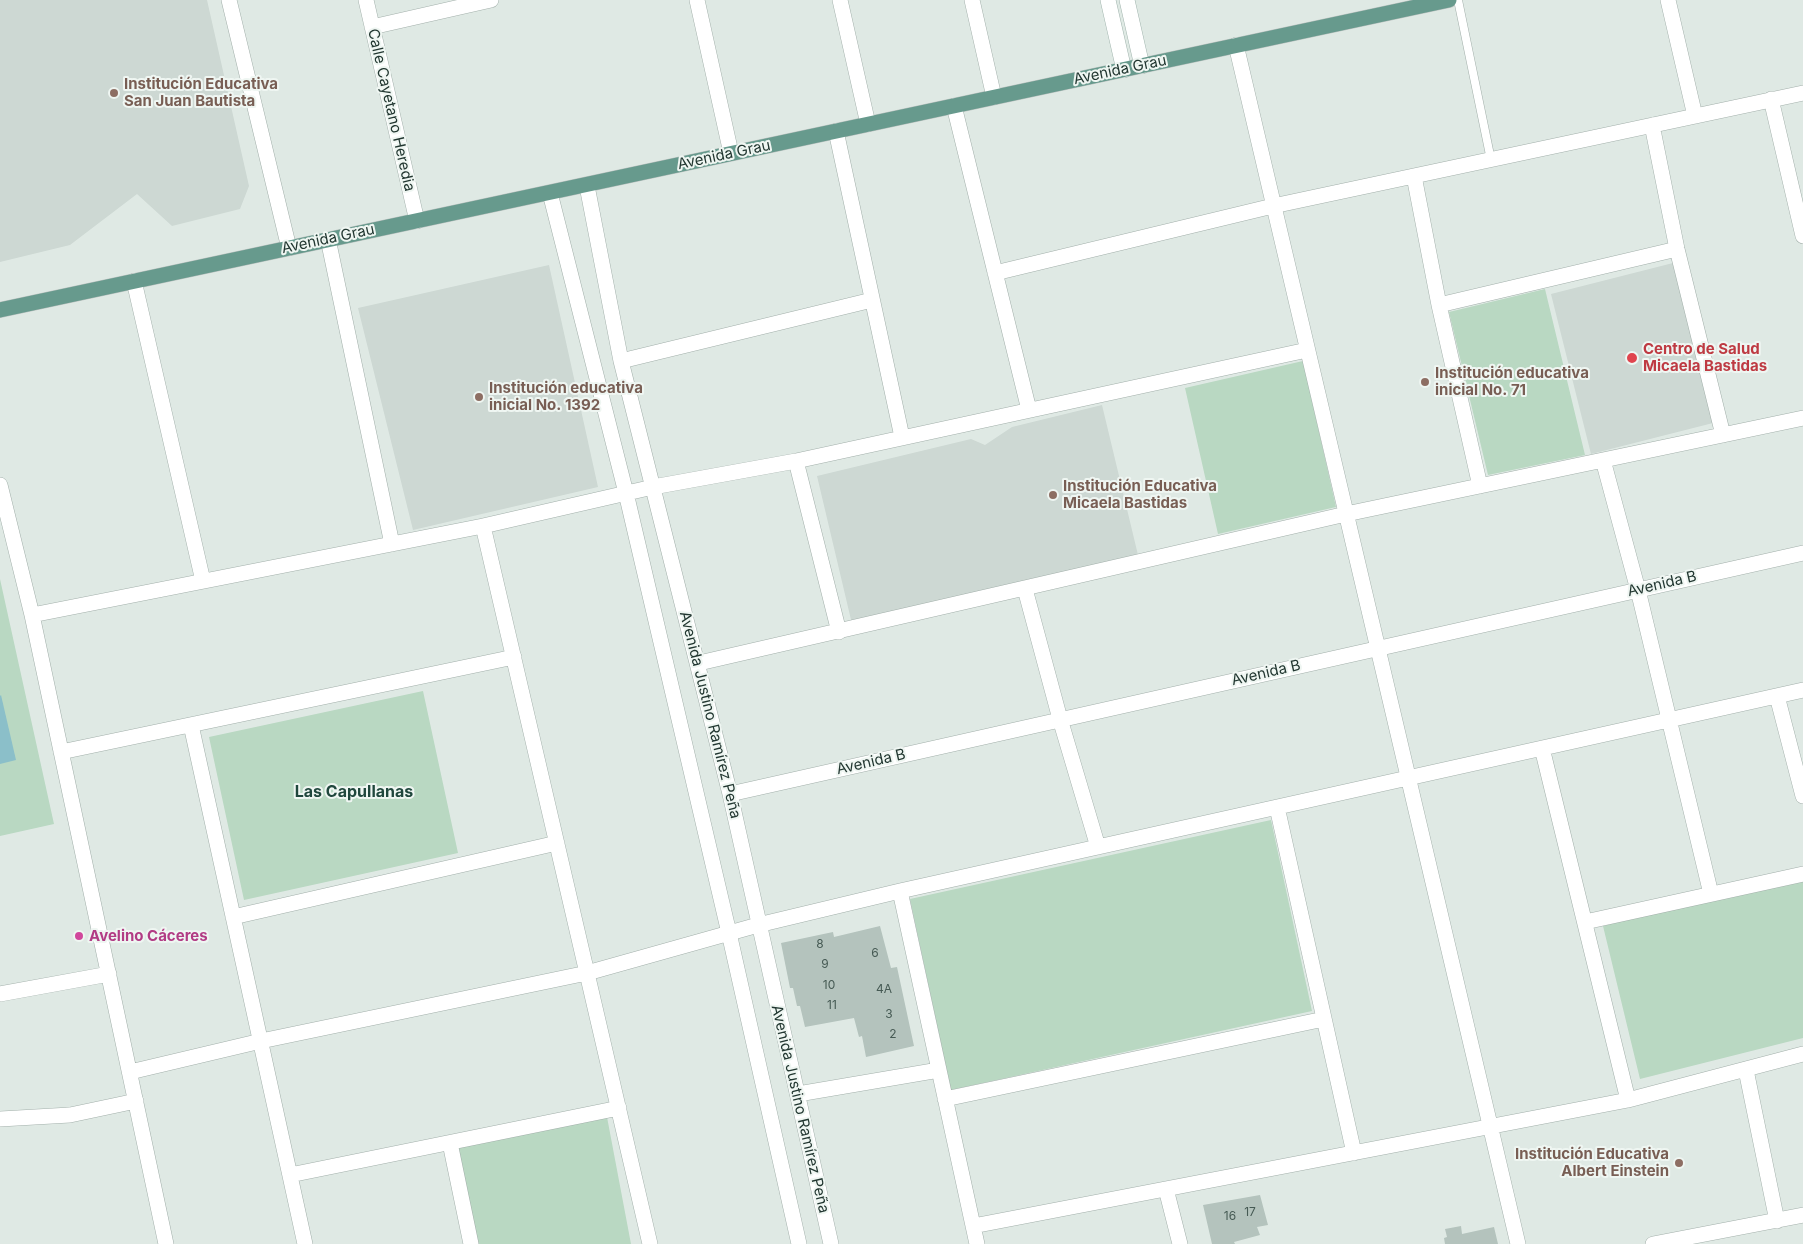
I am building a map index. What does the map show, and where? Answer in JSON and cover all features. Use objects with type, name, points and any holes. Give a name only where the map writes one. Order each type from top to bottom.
[{"type":"main road","name":"Avenida Grau","points":[[0,310],[417,220],[587,186],[731,153],[1448,0]]},
{"type":"street","points":[[230,0],[289,248]]},
{"type":"street","name":"Calle Cayetano Heredia","points":[[366,0],[417,220]]},
{"type":"street","points":[[372,27],[491,0]]},
{"type":"street","points":[[697,0],[731,153]]},
{"type":"street","points":[[840,0],[868,124]]},
{"type":"street","points":[[972,0],[994,97]]},
{"type":"street","points":[[1108,0],[1124,70]]},
{"type":"street","points":[[1127,0],[1142,66]]},
{"type":"street","points":[[1668,0],[1695,116]]},
{"type":"street","points":[[1236,45],[1518,1244]]},
{"type":"street","points":[[995,273],[1273,206],[1803,93]]},
{"type":"street","points":[[1771,99],[1803,236]]},
{"type":"street","points":[[954,106],[1029,410]]},
{"type":"street","points":[[1652,125],[1677,249],[1723,435]]},
{"type":"street","points":[[836,131],[902,437]]},
{"type":"street","points":[[1414,176],[1439,305],[1480,486]]},
{"type":"street","name":"Avenida Justino Ramírez Peña","points":[[587,186],[621,361],[730,794],[831,1244]]},
{"type":"street","name":"Avenida Justino Ramírez Peña","points":[[550,193],[626,493],[729,933],[799,1244]]},
{"type":"street","points":[[328,239],[392,544]]},
{"type":"street","points":[[1439,305],[1677,249]]},
{"type":"street","points":[[134,281],[203,581]]},
{"type":"street","points":[[621,361],[872,300]]},
{"type":"street","points":[[32,615],[483,526],[653,487],[796,460],[1307,350]]},
{"type":"street","points":[[698,663],[1346,514],[1803,418]]},
{"type":"street","points":[[796,460],[839,632]]},
{"type":"street","points":[[1604,460],[1638,590],[1711,894]]},
{"type":"street","points":[[0,485],[32,615],[166,1244]]},
{"type":"street","points":[[483,526],[650,1244]]},
{"type":"street","name":"Avenida B","points":[[730,794],[1060,718],[1803,553]]},
{"type":"street","points":[[1025,588],[1060,718],[1098,847]]},
{"type":"street","points":[[61,752],[514,657]]},
{"type":"street","points":[[130,1072],[261,1041],[587,972],[758,925],[900,891],[1803,690]]},
{"type":"street","points":[[1777,696],[1803,796]]},
{"type":"street","points":[[191,725],[305,1244]]},
{"type":"street","points":[[1542,748],[1628,1100]]},
{"type":"street","points":[[1277,807],[1354,1153]]},
{"type":"street","points":[[233,917],[557,843]]},
{"type":"street","points":[[1584,922],[1803,874]]},
{"type":"street","points":[[900,891],[977,1244]]},
{"type":"street","points":[[0,994],[109,974]]},
{"type":"street","points":[[945,1099],[1324,1019]]},
{"type":"street","points":[[973,1226],[1628,1100],[1803,1054]]},
{"type":"street","points":[[798,1094],[939,1070]]},
{"type":"street","points":[[1746,1070],[1777,1221]]},
{"type":"street","points":[[0,1119],[70,1115],[136,1101]]},
{"type":"street","points":[[290,1176],[619,1108]]},
{"type":"street","points":[[450,1143],[471,1244]]},
{"type":"street","points":[[1166,1189],[1180,1244]]},
{"type":"street","points":[[1653,1244],[1803,1215]]},
{"type":"lane","points":[[1458,0],[1492,160]]},
{"type":"shaded area","name":"Institución Educativa San Juan Bautista","points":[[0,0],[207,0],[249,186],[240,209],[172,226],[137,194],[70,245],[0,262]]},
{"type":"shaded area","name":"Centro de Salud Micaela Bastidas","points":[[1673,263],[1713,423],[1591,454],[1551,294]]},
{"type":"shaded area","name":"Institución educativa inicial No. 1392","points":[[549,265],[598,487],[413,530],[358,308]]},
{"type":"shaded area","points":[[1102,405],[1138,555],[852,624],[817,476],[971,439],[985,445],[1012,427]]},
{"type":"green space","points":[[1545,289],[1585,455],[1488,475],[1449,312]]},
{"type":"green space","points":[[1303,361],[1336,507],[1218,534],[1185,388]]},
{"type":"green space","points":[[0,579],[54,824],[0,836]]},
{"type":"green space","points":[[423,691],[458,853],[244,900],[209,737]]},
{"type":"green space","points":[[1271,820],[1312,1011],[951,1090],[910,899]]},
{"type":"green space","points":[[1803,876],[1803,1038],[1640,1079],[1603,926]]},
{"type":"green space","points":[[607,1117],[631,1244],[477,1244],[455,1147]]},
{"type":"water","points":[[0,696],[16,760],[0,764]]},
{"type":"building","points":[[880,926],[891,968],[897,967],[914,1046],[866,1057],[862,1036],[859,1037],[854,1018],[805,1027],[800,1006],[797,1006],[793,988],[790,988],[781,943],[833,932],[834,937]]},
{"type":"building","points":[[1260,1195],[1268,1225],[1257,1227],[1260,1235],[1234,1242],[1235,1244],[1212,1244],[1203,1205]]},
{"type":"building","points":[[1461,1226],[1462,1234],[1494,1227],[1498,1244],[1445,1244],[1444,1238],[1447,1237],[1445,1229]]},
{"type":"place","name":"Institución Educativa San Juan Bautista","points":[[114,93]]},
{"type":"place","name":"Centro de Salud Micaela Bastidas","points":[[1632,358]]},
{"type":"place","name":"Institución educativa inicial No. 71","points":[[1425,382]]},
{"type":"place","name":"Institución educativa inicial No. 1392","points":[[479,397]]},
{"type":"place","name":"Institución Educativa Micaela Bastidas","points":[[1053,495]]},
{"type":"place","name":"Avelino Cáceres","points":[[79,936]]},
{"type":"place","name":"Institución Educativa Albert Einstein","points":[[1679,1163]]},
{"type":"district","name":"Las Capullanas","points":[[354,792]]}]
